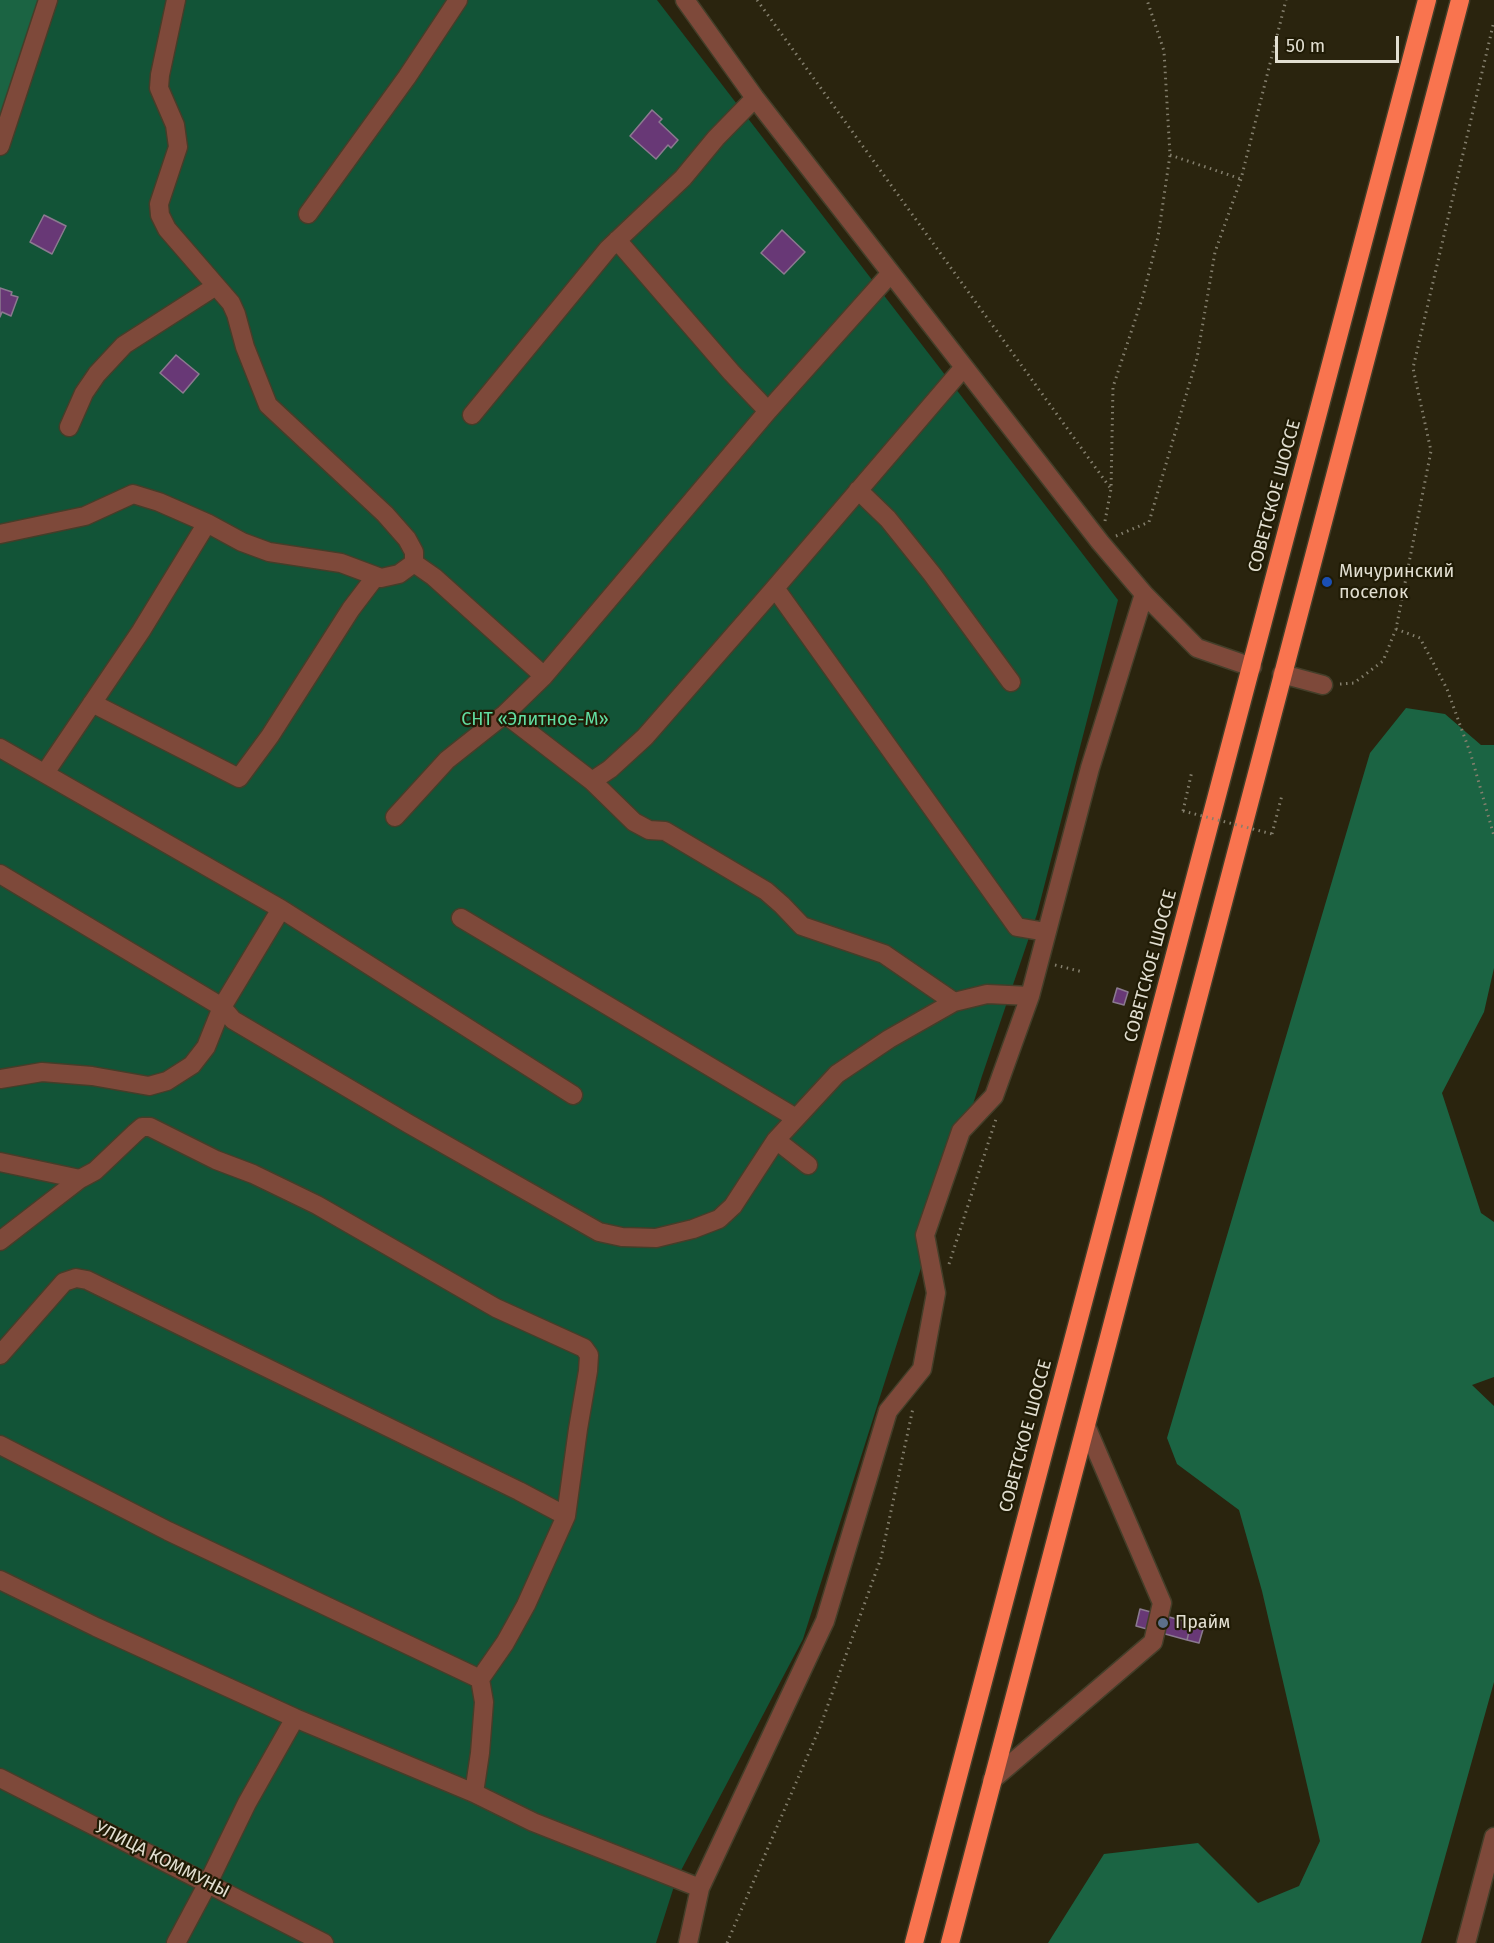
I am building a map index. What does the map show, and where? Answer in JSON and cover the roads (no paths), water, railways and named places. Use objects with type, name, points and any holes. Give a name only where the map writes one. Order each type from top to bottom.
[{"type":"highway","name":"СОВЕТСКОЕ ШОССЕ","points":[[914,1943],[1427,0]]},
{"type":"highway","points":[[950,1943],[1460,0]]},
{"type":"highway","points":[[1252,667],[1282,674]]},
{"type":"street","points":[[0,146],[48,0]]},
{"type":"street","points":[[176,0],[159,88],[176,125],[178,147],[159,204],[160,215],[167,229],[231,303],[244,347],[268,405],[385,514],[407,539],[414,552],[414,563]]},
{"type":"street","points":[[308,214],[407,77],[458,0]]},
{"type":"street","points":[[685,0],[754,98],[1100,542],[1144,594],[1197,648],[1252,667]]},
{"type":"street","points":[[472,415],[608,249],[683,178],[716,138],[754,98]]},
{"type":"street","points":[[617,240],[731,372],[768,411]]},
{"type":"street","points":[[395,817],[447,760],[504,714],[544,676],[768,411],[891,273]]},
{"type":"street","points":[[69,427],[84,393],[97,374],[124,345],[216,286]]},
{"type":"street","points":[[591,781],[610,769],[645,737],[964,367]]},
{"type":"street","points":[[858,490],[888,519],[1011,682]]},
{"type":"street","points":[[0,534],[85,516],[133,494],[159,502],[207,523],[242,542],[270,552],[341,563],[381,578],[399,574],[414,563]]},
{"type":"street","points":[[45,773],[141,631],[207,523]]},
{"type":"street","points":[[414,563],[434,577],[544,676]]},
{"type":"street","points":[[92,703],[239,778],[270,736],[351,609],[376,576]]},
{"type":"street","points":[[775,588],[1017,927],[1046,932]]},
{"type":"street","points":[[688,1943],[700,1888],[825,1621],[888,1411],[921,1369],[936,1293],[925,1235],[960,1131],[994,1096],[1030,996],[1090,768],[1144,594]]},
{"type":"street","points":[[1282,674],[1323,685]]},
{"type":"street","points":[[504,714],[591,781],[634,822],[649,830],[665,831],[766,891],[802,926],[884,954],[954,1002]]},
{"type":"street","points":[[0,748],[281,909],[573,1095]]},
{"type":"street","points":[[0,874],[222,1007],[233,1020],[409,1124],[599,1232],[622,1237],[656,1238],[693,1229],[719,1219],[733,1206],[776,1140],[837,1074],[889,1039],[954,1002],[987,994],[1030,996]]},
{"type":"street","points":[[0,1079],[42,1072],[92,1076],[149,1086],[168,1081],[192,1065],[206,1047],[222,1007],[281,909]]},
{"type":"street","points":[[461,918],[796,1118]]},
{"type":"street","points":[[0,1241],[80,1179],[95,1171],[142,1127],[150,1127],[216,1160],[253,1174],[317,1205],[496,1308],[584,1348],[590,1355],[566,1516],[526,1605],[505,1643],[480,1679],[484,1702],[474,1793]]},
{"type":"street","points":[[776,1140],[808,1165]]},
{"type":"street","points":[[0,1162],[80,1179]]},
{"type":"street","points":[[0,1355],[64,1282],[76,1278],[87,1280],[566,1516]]},
{"type":"street","points":[[992,1780],[1153,1642],[1162,1603],[1086,1426]]},
{"type":"street","points":[[0,1445],[168,1532],[480,1679]]},
{"type":"street","points":[[0,1580],[96,1627],[295,1718],[474,1793],[533,1822],[700,1888]]},
{"type":"street","points":[[176,1943],[247,1803],[295,1718]]},
{"type":"street","name":"УЛИЦА КОММУНЫ","points":[[0,1778],[324,1943]]},
{"type":"street","points":[[1466,1943],[1486,1901],[1494,1837]]},
{"type":"place","name":"Мичуринский поселок","points":[[1327,582]]},
{"type":"place","name":"Прайм","points":[[1163,1623]]},
{"type":"park label","name":"СНТ «Элитное-М»","points":[[535,720]]}]
